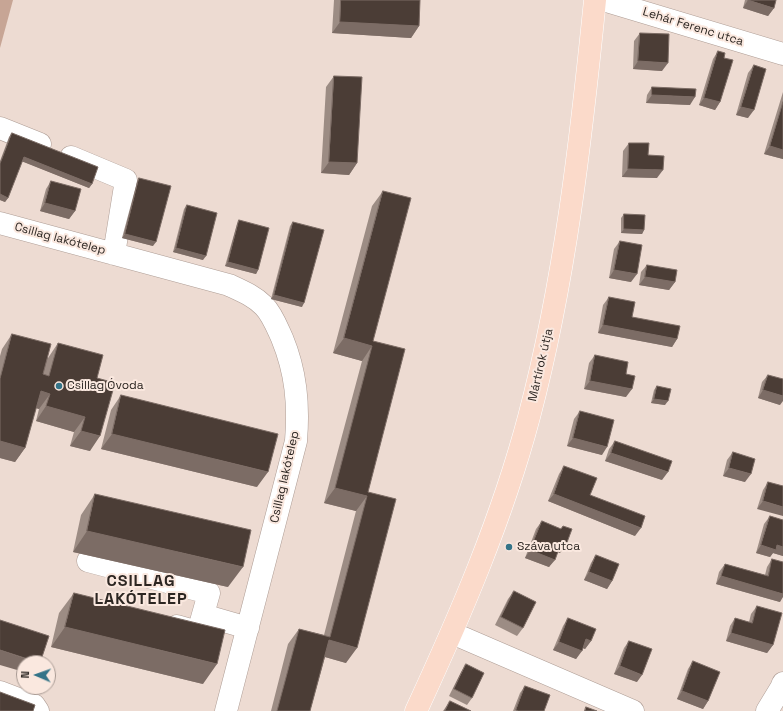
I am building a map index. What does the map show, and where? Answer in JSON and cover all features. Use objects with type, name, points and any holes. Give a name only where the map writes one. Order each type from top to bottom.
[{"type":"main road","name":"Mártírok útja","points":[[416,711],[452,633],[487,548],[510,482],[529,418],[544,356],[558,286],[573,193],[586,97],[595,0]]},
{"type":"street","name":"Lehár Ferenc utca","points":[[603,0],[783,54]]},
{"type":"street","points":[[0,128],[126,180],[114,254]]},
{"type":"street","name":"Csillag lakótelep","points":[[0,223],[229,285],[254,297],[264,306],[276,324],[292,366],[298,410],[296,441],[226,711]]},
{"type":"street","points":[[273,435],[296,441]]},
{"type":"street","points":[[88,561],[210,593],[198,632],[161,622]]},
{"type":"street","points":[[203,615],[248,628]]},
{"type":"street","points":[[452,633],[633,711]]},
{"type":"street","points":[[767,711],[783,683]]},
{"type":"street","points":[[0,692],[34,705],[38,711]]},
{"type":"shaded area","points":[[0,0],[13,0],[0,48]]},
{"type":"building","points":[[341,0],[420,0],[419,26],[340,22]]},
{"type":"building","points":[[748,0],[776,0],[774,8]]},
{"type":"building","points":[[640,33],[669,34],[668,63],[638,61]]},
{"type":"building","points":[[718,51],[725,53],[724,58],[733,60],[720,102],[704,98]]},
{"type":"building","points":[[754,65],[766,69],[754,110],[741,107]]},
{"type":"building","points":[[334,76],[362,77],[357,163],[329,162]]},
{"type":"building","points":[[652,87],[696,89],[695,97],[652,95]]},
{"type":"building","points":[[783,102],[783,150],[770,146]]},
{"type":"building","points":[[12,133],[98,167],[92,184],[24,157],[8,198],[0,194],[0,164]]},
{"type":"building","points":[[629,143],[649,143],[648,155],[664,156],[663,170],[628,169]]},
{"type":"building","points":[[139,178],[171,186],[156,242],[125,234]]},
{"type":"building","points":[[51,181],[81,189],[75,211],[45,203]]},
{"type":"building","points":[[383,191],[411,198],[373,341],[405,349],[368,492],[396,499],[357,648],[329,640],[310,711],[277,711],[299,629],[330,637],[367,496],[335,488],[372,346],[344,338]]},
{"type":"building","points":[[187,205],[217,213],[206,256],[176,248]]},
{"type":"building","points":[[624,214],[645,215],[644,230],[624,229]]},
{"type":"building","points":[[239,220],[269,228],[258,270],[228,262]]},
{"type":"building","points":[[293,222],[324,230],[304,303],[274,295]]},
{"type":"building","points":[[620,241],[642,245],[637,274],[614,270]]},
{"type":"building","points":[[647,265],[677,270],[675,282],[645,277]]},
{"type":"building","points":[[609,297],[635,302],[632,317],[680,326],[677,339],[603,325]]},
{"type":"building","points":[[12,334],[51,344],[43,374],[49,376],[58,343],[103,355],[97,378],[115,383],[100,436],[81,431],[85,417],[46,406],[50,394],[41,391],[25,448],[0,441],[0,379]]},
{"type":"building","points":[[595,355],[628,362],[626,374],[635,376],[632,389],[590,381]]},
{"type":"building","points":[[768,375],[783,379],[783,396],[763,390]]},
{"type":"building","points":[[657,386],[671,389],[668,401],[654,399]]},
{"type":"building","points":[[121,395],[278,434],[268,472],[112,434]]},
{"type":"building","points":[[580,411],[614,420],[607,447],[573,438]]},
{"type":"building","points":[[615,441],[672,461],[668,472],[611,453]]},
{"type":"building","points":[[733,452],[755,459],[751,474],[729,468]]},
{"type":"building","points":[[564,466],[597,478],[590,495],[645,516],[641,528],[554,494]]},
{"type":"building","points":[[768,482],[783,486],[783,507],[763,501]]},
{"type":"building","points":[[95,494],[251,530],[243,567],[87,531]]},
{"type":"building","points":[[770,516],[783,520],[783,547],[777,545],[776,550],[761,545]]},
{"type":"building","points":[[542,521],[561,529],[563,526],[572,529],[566,545],[561,543],[555,560],[530,550]]},
{"type":"building","points":[[596,555],[619,564],[612,581],[589,572]]},
{"type":"building","points":[[772,559],[783,562],[783,594],[721,576],[725,564],[768,576]]},
{"type":"building","points":[[514,591],[536,602],[523,628],[501,617]]},
{"type":"building","points":[[74,593],[225,630],[217,664],[65,627]]},
{"type":"building","points":[[757,606],[782,613],[773,645],[731,633],[735,618],[752,623]]},
{"type":"building","points":[[568,618],[596,629],[591,641],[586,639],[582,651],[559,642]]},
{"type":"building","points":[[0,620],[49,636],[43,655],[16,655],[0,650]]},
{"type":"building","points":[[629,641],[652,649],[642,675],[620,666]]},
{"type":"building","points":[[693,661],[720,672],[708,701],[682,691]]},
{"type":"building","points":[[466,664],[484,673],[472,698],[454,689]]},
{"type":"building","points":[[525,686],[550,695],[544,711],[516,710]]},
{"type":"building","points":[[0,692],[35,705],[33,711],[0,711]]},
{"type":"building","points":[[450,701],[471,711],[445,711]]},
{"type":"building","points":[[586,707],[597,711],[585,711]]},
{"type":"place","name":"Csillag Óvoda","points":[[59,386]]},
{"type":"place","name":"Száva utca","points":[[509,547]]},
{"type":"district","name":"CSILLAG LAKÓTELEP","points":[[141,591]]}]
